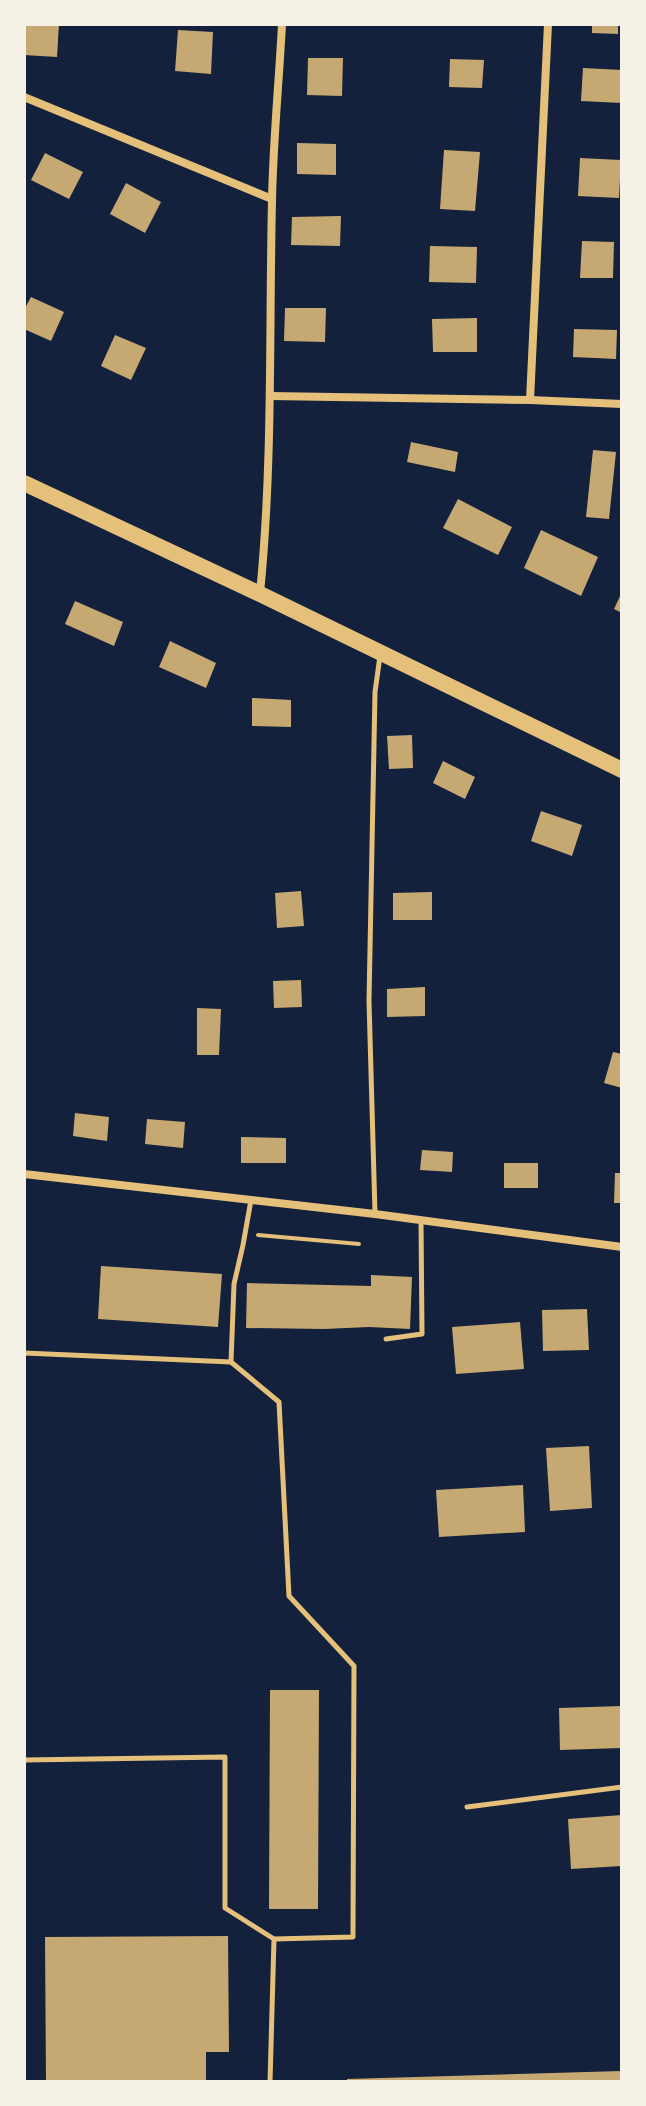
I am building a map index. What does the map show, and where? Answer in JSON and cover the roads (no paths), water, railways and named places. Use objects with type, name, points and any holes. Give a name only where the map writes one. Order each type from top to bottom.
[{"type":"main road","points":[[24,483],[622,770]]},
{"type":"street","points":[[260,594],[270,396],[272,199],[282,24]]},
{"type":"street","points":[[530,400],[548,24]]},
{"type":"street","points":[[24,97],[272,199]]},
{"type":"street","points":[[270,396],[622,404]]},
{"type":"street","points":[[24,1174],[375,1214],[622,1247]]},
{"type":"lane","points":[[375,1214],[369,1001],[375,692],[381,653]]},
{"type":"lane","points":[[231,1362],[234,1284],[251,1200]]},
{"type":"lane","points":[[386,1339],[422,1334],[421,1221]]},
{"type":"lane","points":[[24,1353],[231,1362],[279,1402],[289,1596],[354,1666],[353,1937],[274,1939],[225,1908],[225,1757],[24,1760]]},
{"type":"lane","points":[[467,1807],[622,1787]]},
{"type":"lane","points":[[270,2082],[274,1939]]}]
